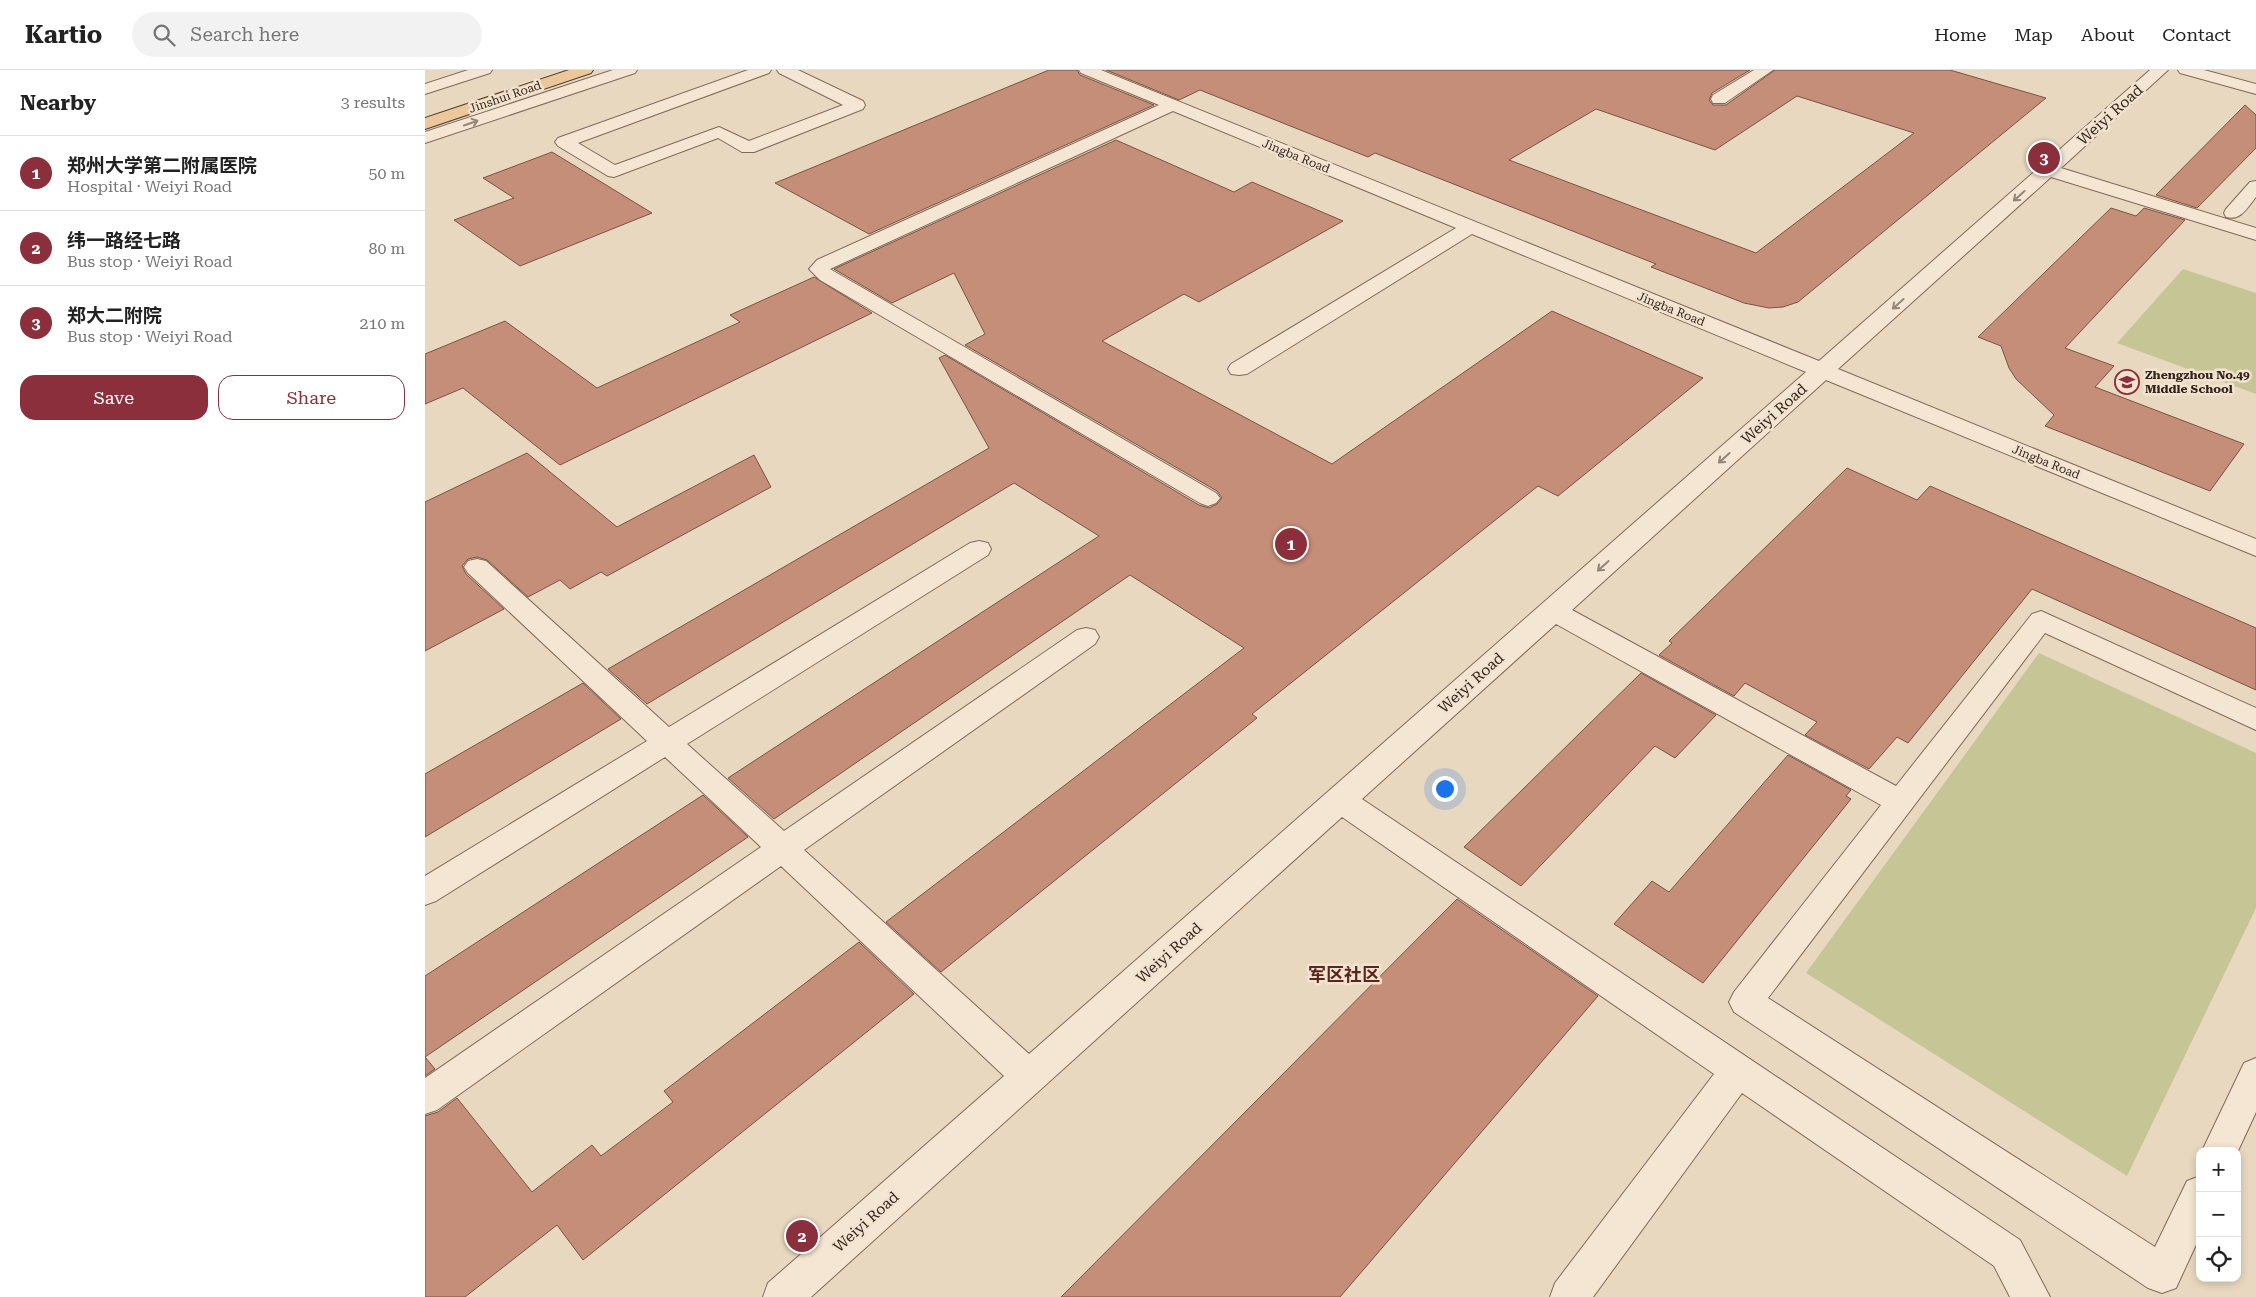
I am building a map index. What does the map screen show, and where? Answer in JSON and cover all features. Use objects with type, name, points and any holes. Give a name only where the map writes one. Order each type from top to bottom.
[{"type":"main road","name":"Jinshui Road","points":[[425,124],[585,70]]},
{"type":"street","points":[[425,89],[484,70]]},
{"type":"street","points":[[425,138],[629,70]]},
{"type":"street","points":[[763,70],[564,142],[614,172],[719,132],[748,148],[857,105],[785,70]]},
{"type":"street","name":"Jingba Road","points":[[1087,70],[2256,548]]},
{"type":"street","points":[[1719,99],[1765,70]]},
{"type":"street","name":"Weiyi Road","points":[[783,1297],[2160,70]]},
{"type":"street","points":[[2186,70],[2256,89]]},
{"type":"street","points":[[1173,105],[824,264],[819,269],[827,276],[1208,498]]},
{"type":"street","points":[[2049,170],[2256,234]]},
{"type":"street","points":[[2233,213],[2256,186]]},
{"type":"street","points":[[1239,369],[1471,227]]},
{"type":"street","points":[[425,892],[979,549]]},
{"type":"street","points":[[477,567],[1030,1076]]},
{"type":"street","points":[[1553,611],[1901,802]]},
{"type":"street","points":[[2196,1203],[2163,1274],[1747,1002],[2041,620],[2256,720]]},
{"type":"street","points":[[425,1098],[1086,637]]},
{"type":"street","points":[[1340,800],[2007,1253],[2031,1297]]},
{"type":"street","points":[[1569,1297],[1738,1070]]},
{"type":"street","points":[[2222,1147],[2256,1074]]},
{"type":"shaded area","points":[[2183,269],[2256,293],[2256,394],[2117,343]]},
{"type":"shaded area","points":[[2039,653],[2256,753],[2256,908],[2127,1176],[1806,973]]},
{"type":"building","points":[[1049,70],[1077,70],[1080,75],[1154,105],[869,234],[775,183]]},
{"type":"building","points":[[1106,70],[1750,70],[1712,93],[1709,100],[1713,105],[1726,105],[1775,70],[1950,70],[2046,98],[1798,302],[1783,307],[1769,308],[1744,303],[1651,267],[1656,264],[1375,153],[1368,157],[1200,90],[1179,100]],"holes":[[[1797,96],[1914,133],[1756,253],[1509,160],[1596,109],[1715,150]]]},
{"type":"building","points":[[2245,105],[2256,115],[2256,148],[2197,208],[2156,195]]},
{"type":"building","points":[[1116,140],[1234,192],[1252,182],[1343,221],[1199,302],[1184,294],[1102,341],[1332,464],[1552,311],[1703,378],[1558,496],[1538,486],[1252,714],[1257,718],[941,972],[886,922],[1244,648],[1130,575],[774,819],[728,778],[1099,536],[1014,483],[647,704],[608,669],[989,448],[939,358],[945,355],[1199,505],[1209,508],[1217,504],[1222,498],[1217,491],[965,345],[985,334],[954,273],[892,303],[834,269]]},
{"type":"building","points":[[552,152],[652,213],[520,266],[454,220],[514,198],[483,178]]},
{"type":"building","points":[[2111,208],[2136,216],[2144,208],[2185,220],[2065,348],[2114,366],[2095,387],[2244,444],[2210,491],[2045,426],[2054,415],[2016,379],[2009,368],[2001,346],[1978,337]]},
{"type":"building","points":[[814,277],[872,313],[560,465],[463,388],[425,404],[425,354],[505,321],[597,388],[740,322],[730,315]]},
{"type":"building","points":[[527,453],[617,527],[754,455],[771,487],[607,576],[601,572],[570,589],[560,580],[528,597],[487,560],[477,557],[468,559],[462,566],[466,574],[504,609],[425,651],[425,502]]},
{"type":"building","points":[[1847,468],[1917,500],[1930,486],[2256,628],[2256,690],[2032,589],[1908,743],[1897,737],[1869,769],[1805,735],[1817,722],[1745,683],[1734,696],[1659,655],[1672,643],[1669,641]]},
{"type":"building","points":[[1641,673],[1716,715],[1675,758],[1655,746],[1521,886],[1464,847]]},
{"type":"building","points":[[583,683],[621,719],[425,837],[425,774]]},
{"type":"building","points":[[1788,755],[1851,790],[1846,796],[1851,799],[1703,983],[1614,924],[1652,881],[1669,892]]},
{"type":"building","points":[[703,795],[748,837],[425,1057],[425,976]]},
{"type":"building","points":[[1457,899],[1598,996],[1340,1297],[1061,1297]]},
{"type":"building","points":[[859,942],[914,994],[583,1260],[557,1225],[465,1297],[425,1297],[425,1116],[438,1112],[457,1098],[532,1192],[592,1145],[601,1156],[673,1102],[664,1091]]},
{"type":"building","points":[[425,1057],[435,1069],[425,1076]]},
{"type":"place","name":"郑大二附院","points":[[2044,158]]},
{"type":"place","name":"Zhengzhou No.49 Middle School","points":[[2127,382]]},
{"type":"place","name":"郑州大学第二附属医院","points":[[1291,544]]},
{"type":"place","name":"纬一路经七路","points":[[802,1236]]},
{"type":"district","name":"军区社区","points":[[1344,975]]}]
